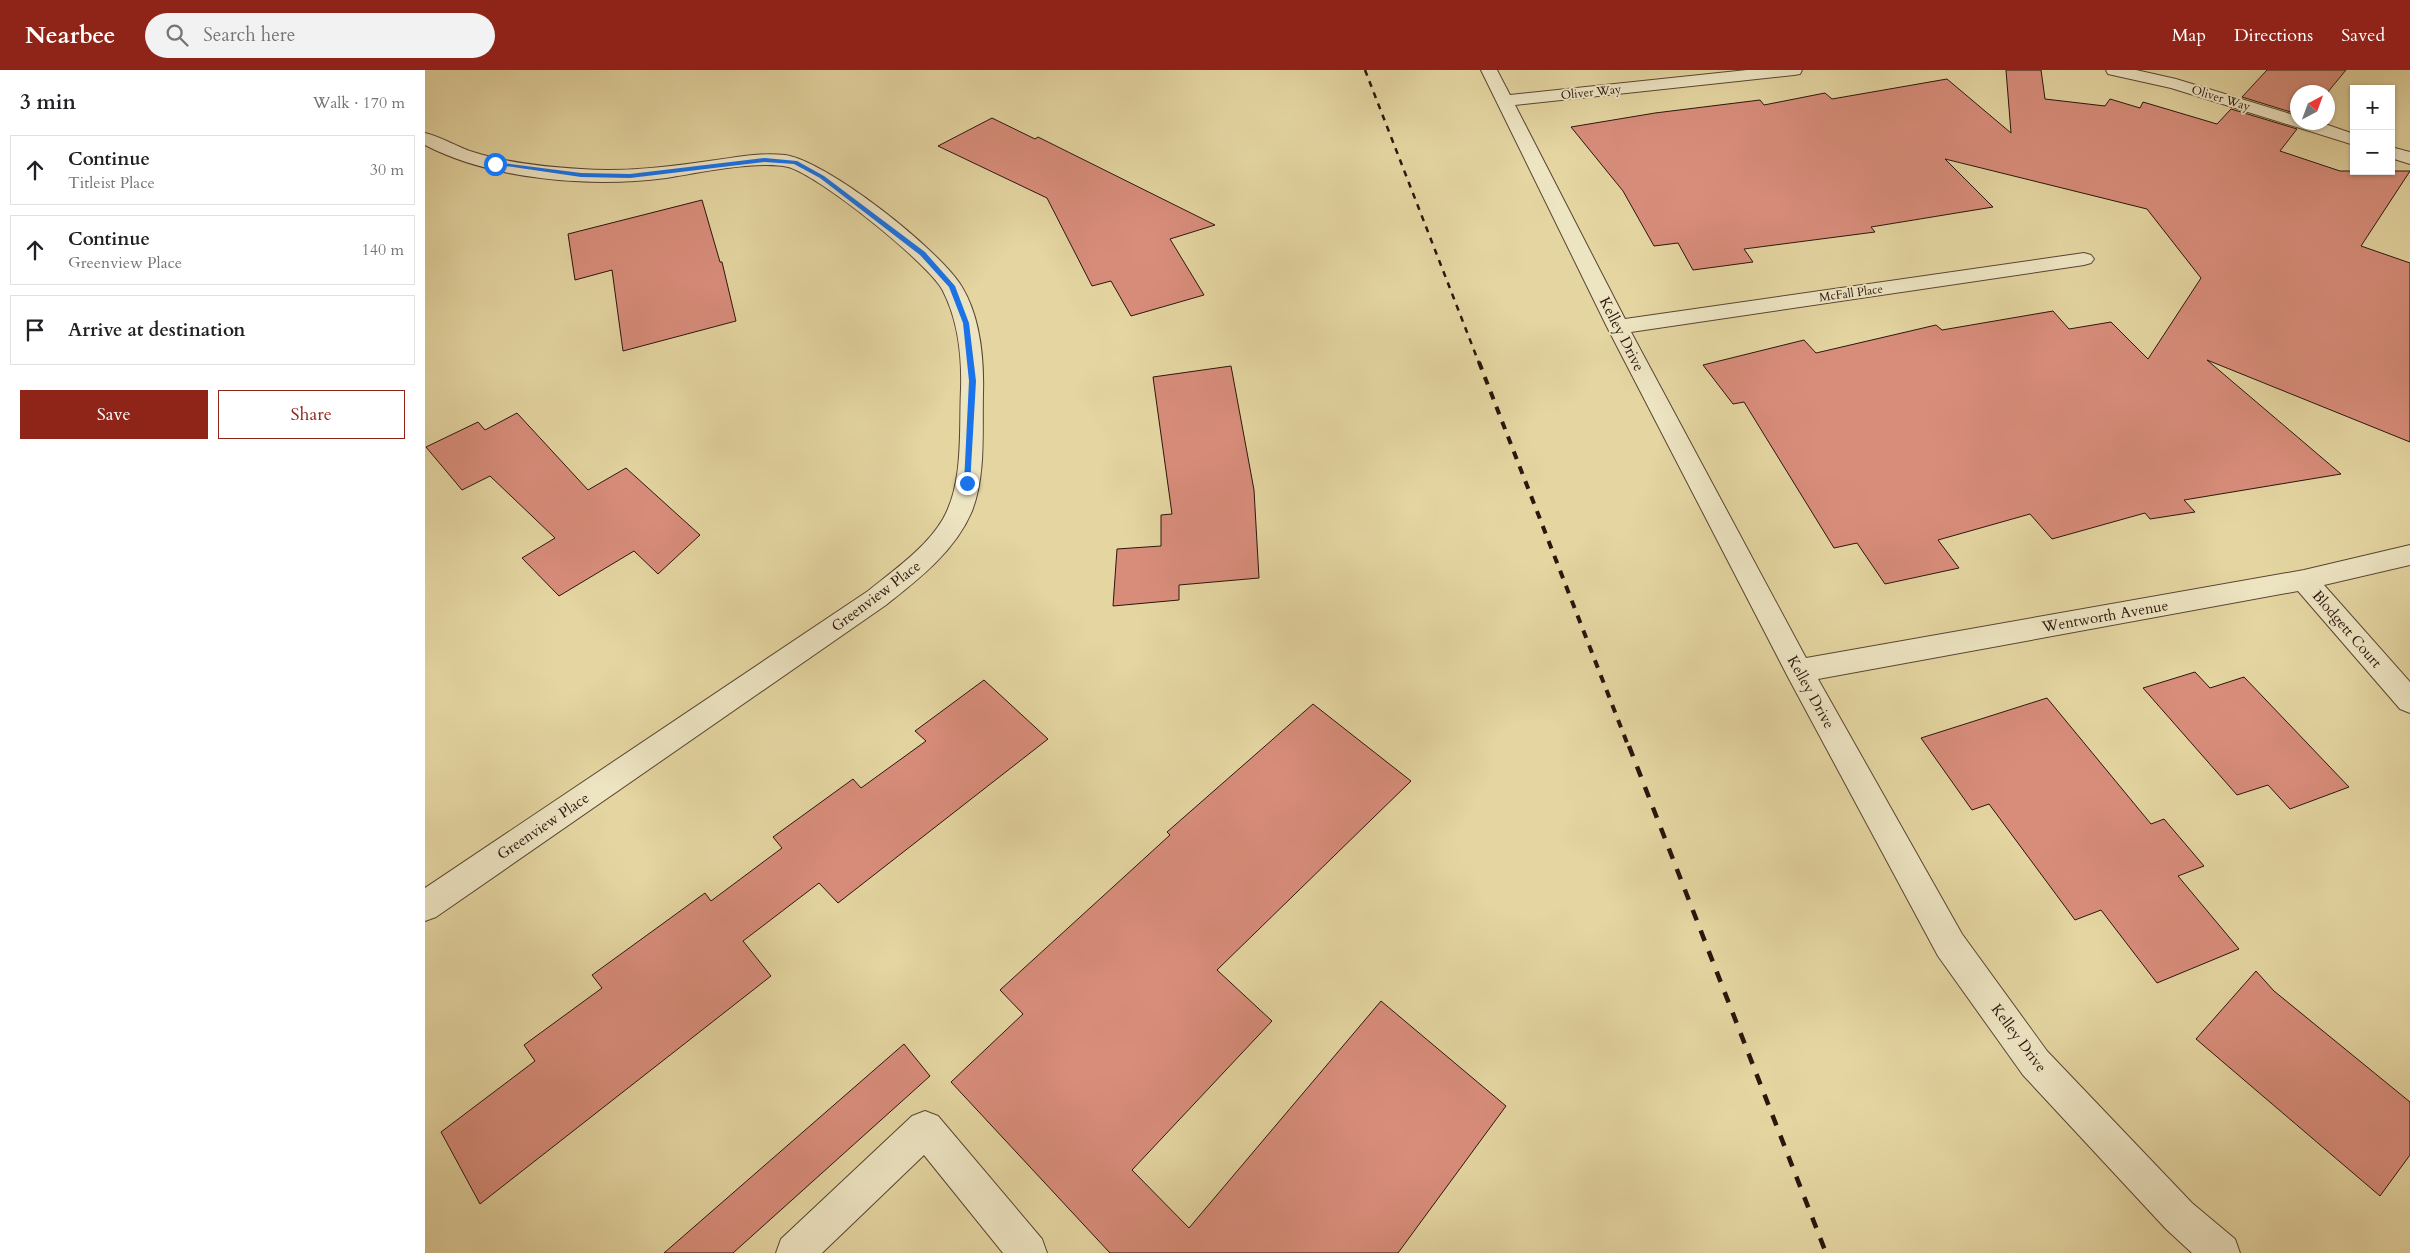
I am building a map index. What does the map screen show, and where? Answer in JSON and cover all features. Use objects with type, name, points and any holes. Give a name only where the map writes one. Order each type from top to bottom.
[{"type":"street","name":"Kelley Drive","points":[[1489,70],[1507,101],[1618,328],[1799,671],[1950,945],[2035,1063],[2179,1216],[2221,1253]]},
{"type":"street","name":"Oliver Way","points":[[1507,101],[1794,70]]},
{"type":"street","name":"Oliver Way","points":[[2114,70],[2176,84],[2290,119]]},
{"type":"street","name":"Oliver Way","points":[[2323,130],[2350,139]]},
{"type":"street","name":"Greenview Place","points":[[425,138],[437,146],[495,164],[581,175],[630,176],[765,160],[795,162],[822,177],[923,253],[952,286],[966,323],[972,381],[967,483],[954,522],[925,558],[877,598],[425,906]]},
{"type":"street","points":[[2395,153],[2410,158]]},
{"type":"street","name":"McFall Place","points":[[1618,328],[2084,259]]},
{"type":"street","name":"Wentworth Avenue","points":[[1799,671],[2304,580],[2410,555]]},
{"type":"street","name":"Blodgett Court","points":[[2304,580],[2410,701]]},
{"type":"street","points":[[795,1253],[925,1129],[1028,1253]]},
{"type":"building","points":[[2006,70],[2041,70],[2045,99],[2105,106],[2110,99],[2140,108],[2143,102],[2217,124],[2231,109],[2290,127],[2290,130],[2296,130],[2280,151],[2340,171],[2350,171],[2350,175],[2395,175],[2395,171],[2410,171],[2361,246],[2410,263],[2410,442],[2207,360],[2341,474],[2184,500],[2195,512],[2150,519],[2145,513],[2052,539],[2030,514],[1938,540],[1959,568],[1885,584],[1857,543],[1834,548],[1744,402],[1733,404],[1703,365],[1804,340],[1816,353],[1936,325],[1942,330],[2053,311],[2069,329],[2111,322],[2148,359],[2201,278],[2147,209],[1945,159],[1993,207],[1871,227],[1875,232],[1744,249],[1753,262],[1693,270],[1678,243],[1654,246],[1623,191],[1571,127],[1655,113],[1760,100],[1764,105],[1825,93],[1832,99],[1947,79],[2011,133]]},
{"type":"building","points":[[2267,70],[2346,70],[2334,85],[2290,85],[2290,112],[2242,97]]},
{"type":"building","points":[[992,118],[1035,139],[1038,137],[1215,225],[1170,239],[1204,295],[1131,316],[1111,281],[1092,286],[1047,198],[938,146]]},
{"type":"building","points":[[702,200],[720,262],[722,262],[736,321],[623,351],[612,270],[575,280],[568,234]]},
{"type":"building","points":[[1231,366],[1254,490],[1259,578],[1179,585],[1179,600],[1113,606],[1117,549],[1161,546],[1161,515],[1172,514],[1153,377]]},
{"type":"building","points":[[517,413],[588,490],[626,468],[700,535],[658,574],[634,551],[559,596],[522,558],[555,538],[490,476],[462,490],[426,447],[478,422],[485,430]]},
{"type":"building","points":[[2195,672],[2210,688],[2244,677],[2349,787],[2290,809],[2268,785],[2237,795],[2143,688]]},
{"type":"building","points":[[984,680],[1048,739],[838,903],[819,883],[743,941],[771,976],[480,1204],[441,1132],[535,1061],[524,1045],[602,988],[592,975],[705,893],[711,901],[782,848],[773,837],[853,779],[861,788],[926,741],[915,731]]},
{"type":"building","points":[[2047,698],[2151,824],[2164,819],[2204,866],[2178,876],[2239,949],[2157,983],[2101,910],[2075,920],[1989,804],[1972,810],[1921,738]]},
{"type":"building","points":[[1313,704],[1411,781],[1217,970],[1272,1021],[1132,1170],[1189,1228],[1381,1001],[1506,1106],[1398,1253],[1110,1253],[951,1082],[1023,1014],[1000,990],[1170,835],[1167,832]]},
{"type":"building","points":[[2256,971],[2274,991],[2410,1102],[2410,1155],[2380,1196],[2196,1039]]},
{"type":"building","points":[[904,1044],[930,1076],[733,1253],[664,1253]]},
{"type":"railway","points":[[1365,70],[1479,363]]},
{"type":"railway","points":[[1479,362],[1629,748]]},
{"type":"railway","points":[[1629,746],[1826,1253]]},
{"type":"route","points":[[495,164],[581,175],[630,176],[765,160],[795,162],[822,177],[923,253],[952,286],[966,323],[972,381],[967,483]]}]
